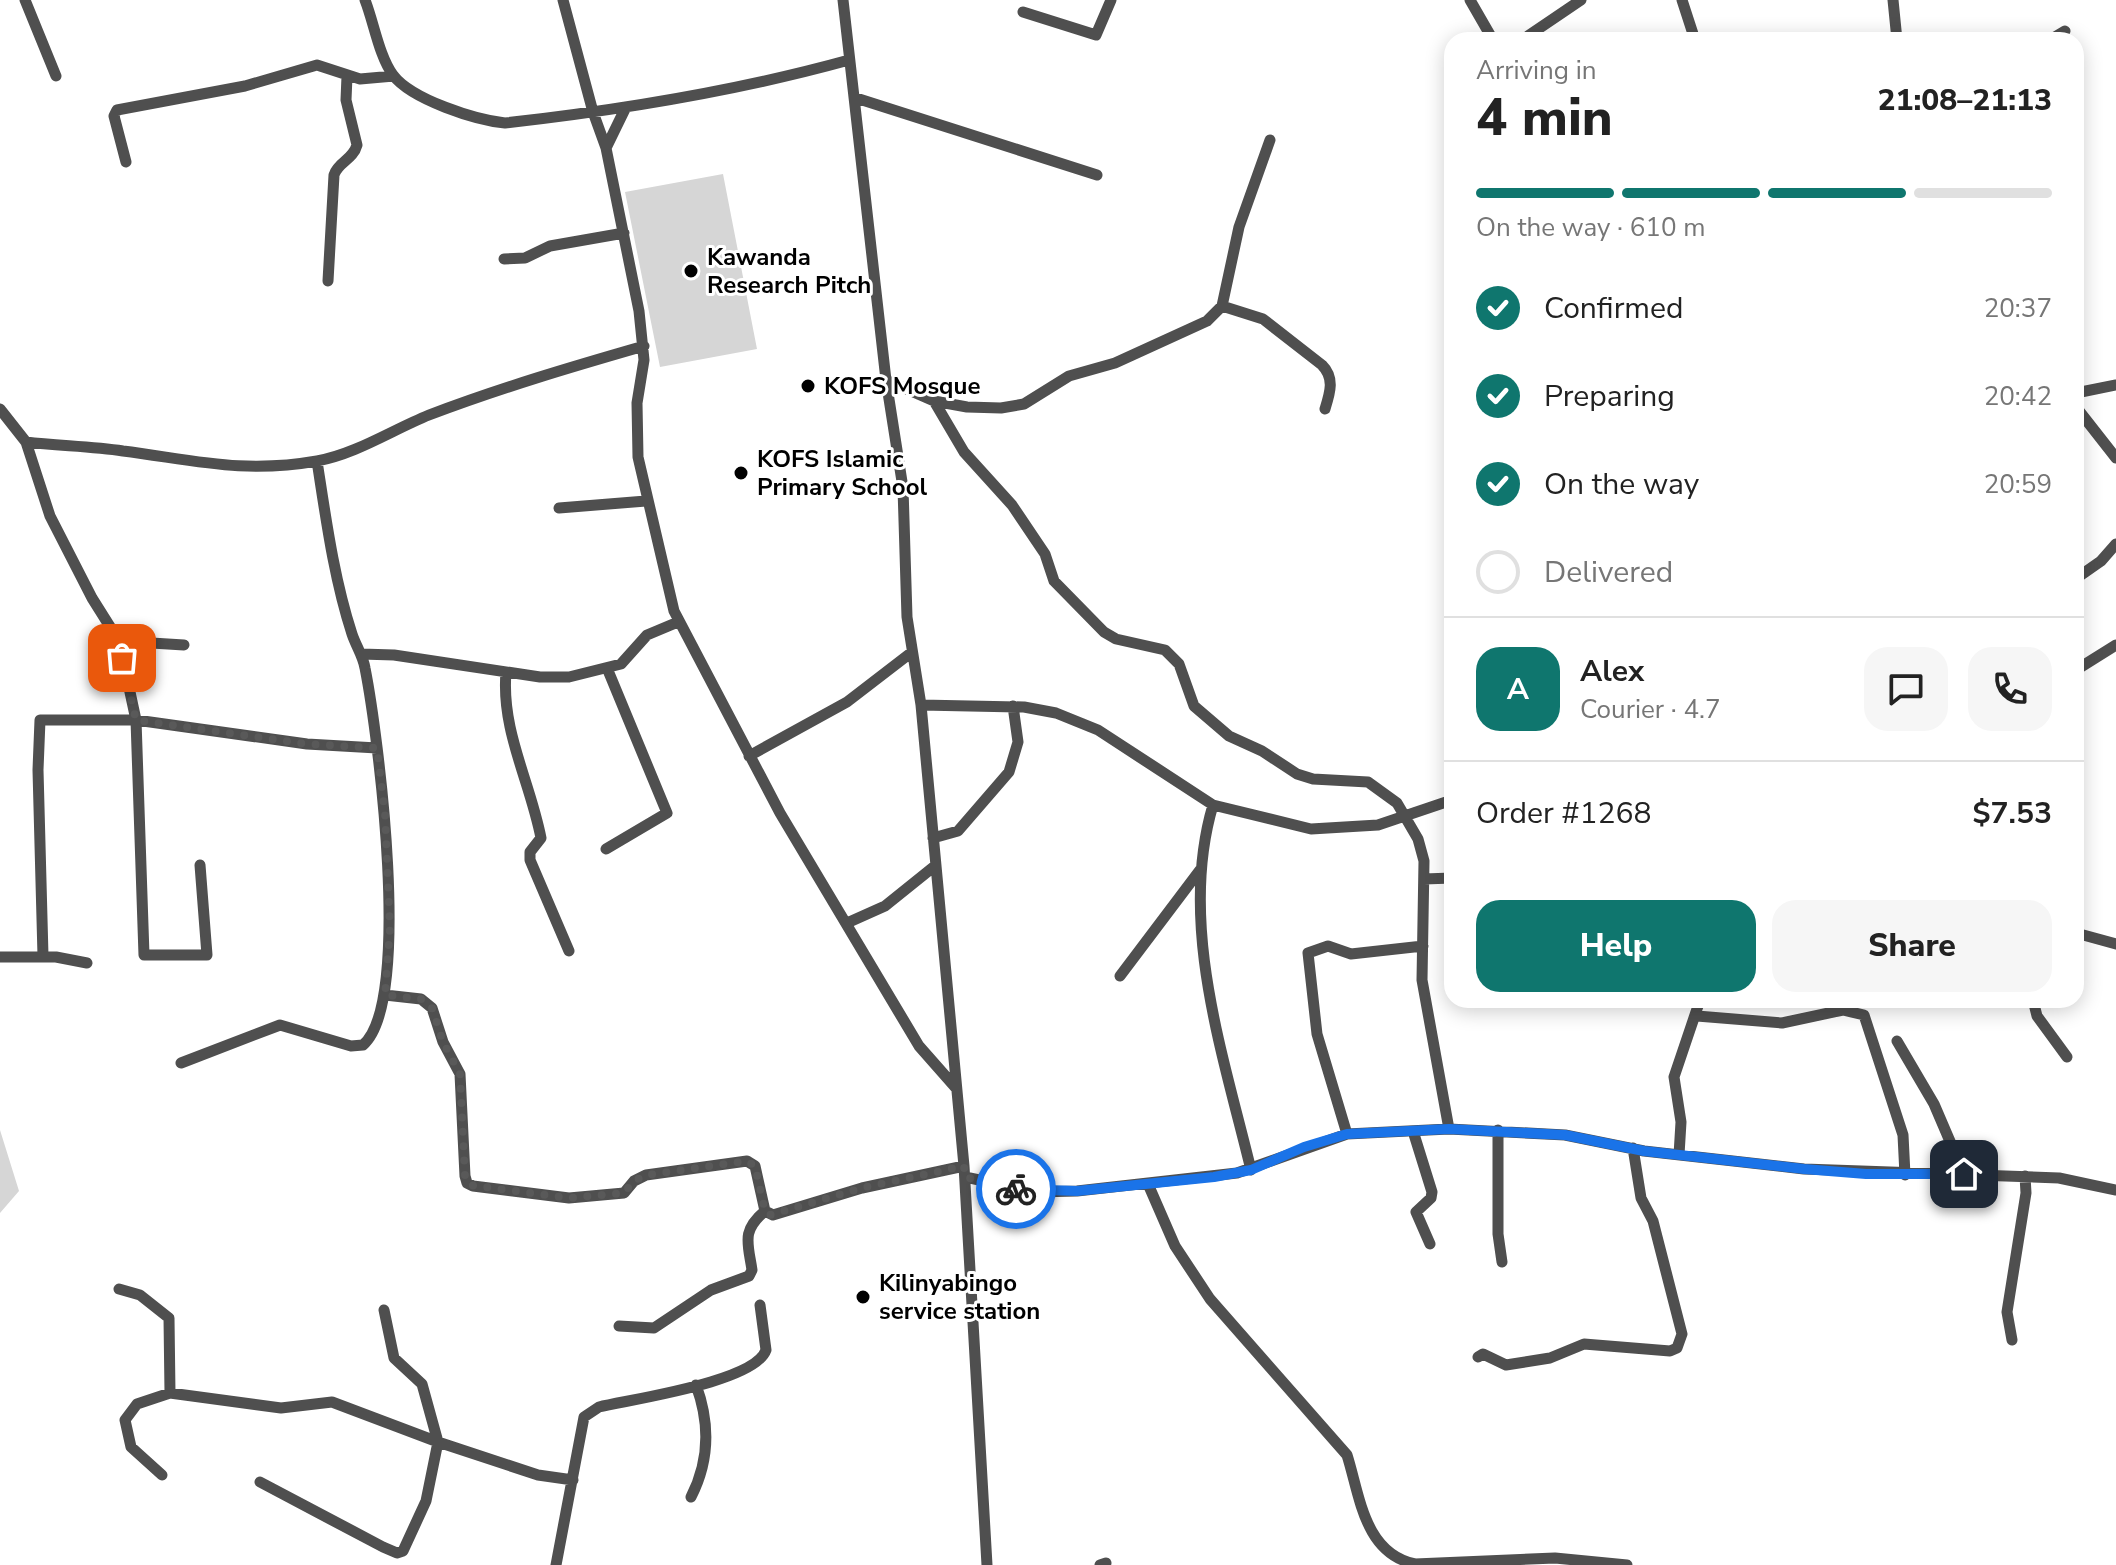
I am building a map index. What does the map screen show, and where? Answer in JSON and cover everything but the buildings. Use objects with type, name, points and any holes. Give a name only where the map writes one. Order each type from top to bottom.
[{"type":"street","points":[[25,0],[56,76]]},
{"type":"street","points":[[365,0],[394,76],[439,104],[486,121],[505,123],[626,107],[801,73],[849,60]]},
{"type":"street","points":[[563,0],[593,112],[606,148],[624,233],[644,346],[636,442],[646,501],[678,622],[749,756],[919,1046],[956,1088]]},
{"type":"street","points":[[843,0],[886,380],[903,488],[907,617],[921,705],[964,1171],[987,1565]]},
{"type":"street","points":[[1023,12],[1096,35],[1111,0]]},
{"type":"street","points":[[1470,0],[1488,32]]},
{"type":"street","points":[[1534,32],[1581,0]]},
{"type":"street","points":[[1682,0],[1692,32]]},
{"type":"street","points":[[1893,0],[1896,32]]},
{"type":"street","points":[[126,162],[114,116],[117,110],[211,94],[317,65],[347,76],[371,80],[394,76]]},
{"type":"street","points":[[328,281],[334,175],[339,166],[350,159],[357,145],[346,100],[347,76]]},
{"type":"street","points":[[856,98],[1097,175]]},
{"type":"street","points":[[606,148],[626,107]]},
{"type":"street","points":[[886,380],[934,401],[989,409],[1024,404],[1069,376],[1115,363],[1207,321],[1222,306],[1239,227],[1270,140]]},
{"type":"street","points":[[504,259],[525,258],[550,246],[624,233]]},
{"type":"street","points":[[1222,306],[1263,319],[1322,365],[1329,372],[1330,380],[1325,409]]},
{"type":"street","points":[[26,442],[118,450],[209,466],[317,461],[354,450],[408,423],[526,379],[644,346]]},
{"type":"street","points":[[2084,391],[2116,385]]},
{"type":"street","points":[[934,401],[964,452],[1012,505],[1045,554],[1054,581],[1104,632],[1116,639],[1165,650],[1179,664],[1194,706],[1229,736],[1262,751],[1297,774],[1377,786],[1397,803],[1418,839],[1424,879],[1422,980],[1449,1129]]},
{"type":"street","points":[[0,409],[26,442],[50,516],[92,598],[119,641],[136,720],[144,955],[207,955],[200,865]]},
{"type":"street","points":[[2084,417],[2116,458]]},
{"type":"street","points":[[181,1063],[280,1025],[351,1046],[363,1045],[375,1027],[385,995],[390,928],[385,814],[377,748],[361,654],[352,635],[327,529],[317,461]]},
{"type":"street","points":[[559,508],[646,501]]},
{"type":"street","points":[[2084,573],[2101,561],[2116,544]]},
{"type":"street","points":[[361,654],[394,655],[558,678],[624,662],[647,635],[678,622]]},
{"type":"street","points":[[119,641],[184,645]]},
{"type":"street","points":[[2084,665],[2116,645]]},
{"type":"street","points":[[749,756],[847,702],[912,652]]},
{"type":"street","points":[[606,849],[667,813],[607,668]]},
{"type":"street","points":[[506,672],[506,720],[531,793],[541,838],[530,852],[530,860],[569,951]]},
{"type":"street","points":[[921,705],[1013,706],[1056,713],[1098,730],[1213,805],[1311,829],[1378,825],[1444,803]]},
{"type":"street","points":[[933,838],[958,831],[1009,772],[1017,751],[1013,706]]},
{"type":"street","points":[[43,956],[38,770],[40,720],[136,720],[307,744],[377,748]]},
{"type":"street","points":[[1213,805],[1200,870],[1200,907],[1210,987],[1251,1170]]},
{"type":"street","points":[[847,923],[885,906],[936,865]]},
{"type":"street","points":[[1120,976],[1200,870]]},
{"type":"street","points":[[1424,879],[1444,878]]},
{"type":"street","points":[[2084,935],[2116,944]]},
{"type":"street","points":[[1347,1134],[1317,1034],[1308,953],[1328,946],[1351,954],[1423,946]]},
{"type":"street","points":[[0,957],[43,956],[87,963]]},
{"type":"street","points":[[385,995],[421,999],[432,1008],[443,1042],[460,1074],[465,1176],[470,1185],[594,1198],[624,1193],[634,1181],[646,1175],[747,1161],[755,1166],[765,1211]]},
{"type":"street","points":[[1679,1155],[1681,1122],[1674,1077],[1698,1008]]},
{"type":"street","points":[[2035,1008],[2037,1016],[2067,1057]]},
{"type":"street","points":[[1697,1016],[1782,1023],[1843,1010],[1864,1015],[1903,1135],[1905,1175]]},
{"type":"street","points":[[1897,1041],[1934,1104],[1964,1174]]},
{"type":"street","points":[[765,1211],[773,1215],[862,1188],[964,1171],[1036,1192],[1148,1184],[1251,1170],[1304,1147],[1347,1134],[1449,1129],[1565,1135],[1679,1155],[1820,1170],[1905,1175],[2025,1176],[2085,1181],[2116,1190]]},
{"type":"street","points":[[1498,1130],[1498,1234],[1502,1262]]},
{"type":"street","points":[[1413,1131],[1432,1192],[1431,1198],[1416,1212],[1430,1244]]},
{"type":"street","points":[[1478,1357],[1483,1354],[1506,1365],[1554,1357],[1584,1344],[1670,1351],[1681,1343],[1653,1221],[1641,1198],[1633,1148]]},
{"type":"street","points":[[2012,1340],[2007,1312],[2026,1193],[2025,1176]]},
{"type":"street","points":[[1148,1184],[1175,1246],[1210,1299],[1347,1455],[1352,1485],[1384,1551],[1397,1560],[1415,1564],[1555,1558],[1627,1565]]},
{"type":"street","points":[[619,1326],[654,1328],[711,1290],[749,1276],[752,1270],[746,1237],[751,1225],[765,1211]]},
{"type":"street","points":[[119,1289],[140,1295],[169,1318],[170,1393]]},
{"type":"street","points":[[556,1565],[580,1428],[588,1412],[726,1378],[763,1357],[766,1350],[760,1305]]},
{"type":"street","points":[[260,1482],[400,1553],[426,1501],[438,1442],[422,1384],[394,1358],[384,1310]]},
{"type":"street","points":[[691,1497],[703,1469],[707,1428],[696,1385]]},
{"type":"street","points":[[162,1475],[131,1447],[125,1420],[137,1404],[170,1393],[281,1408],[337,1403],[438,1442],[538,1475],[573,1480]]},
{"type":"shaded area","name":"Kawanda Research Pitch","points":[[723,174],[757,349],[660,367],[625,192]]},
{"type":"shaded area","points":[[0,1130],[19,1191],[0,1213]]},
{"type":"way so far","points":[[122,658],[136,720],[307,744],[377,748],[385,814],[385,869],[390,928],[385,995],[421,999],[432,1008],[443,1042],[460,1074],[465,1180],[470,1185],[569,1198],[594,1198],[624,1193],[634,1181],[646,1175],[747,1161],[755,1166],[765,1211],[770,1215],[862,1188],[964,1166],[965,1177],[1016,1189]]},
{"type":"place","name":"Kawanda Research Pitch","points":[[691,271]]},
{"type":"place","name":"KOFS Mosque","points":[[808,386]]},
{"type":"place","name":"KOFS Islamic Primary School","points":[[741,473]]},
{"type":"place","name":"Kilinyabingo service station","points":[[863,1297]]},
{"type":"route","points":[[1016,1189],[1077,1191],[1214,1177],[1251,1170],[1304,1147],[1347,1134],[1449,1129],[1565,1135],[1644,1151],[1804,1169],[1866,1174],[1964,1174]]}]
